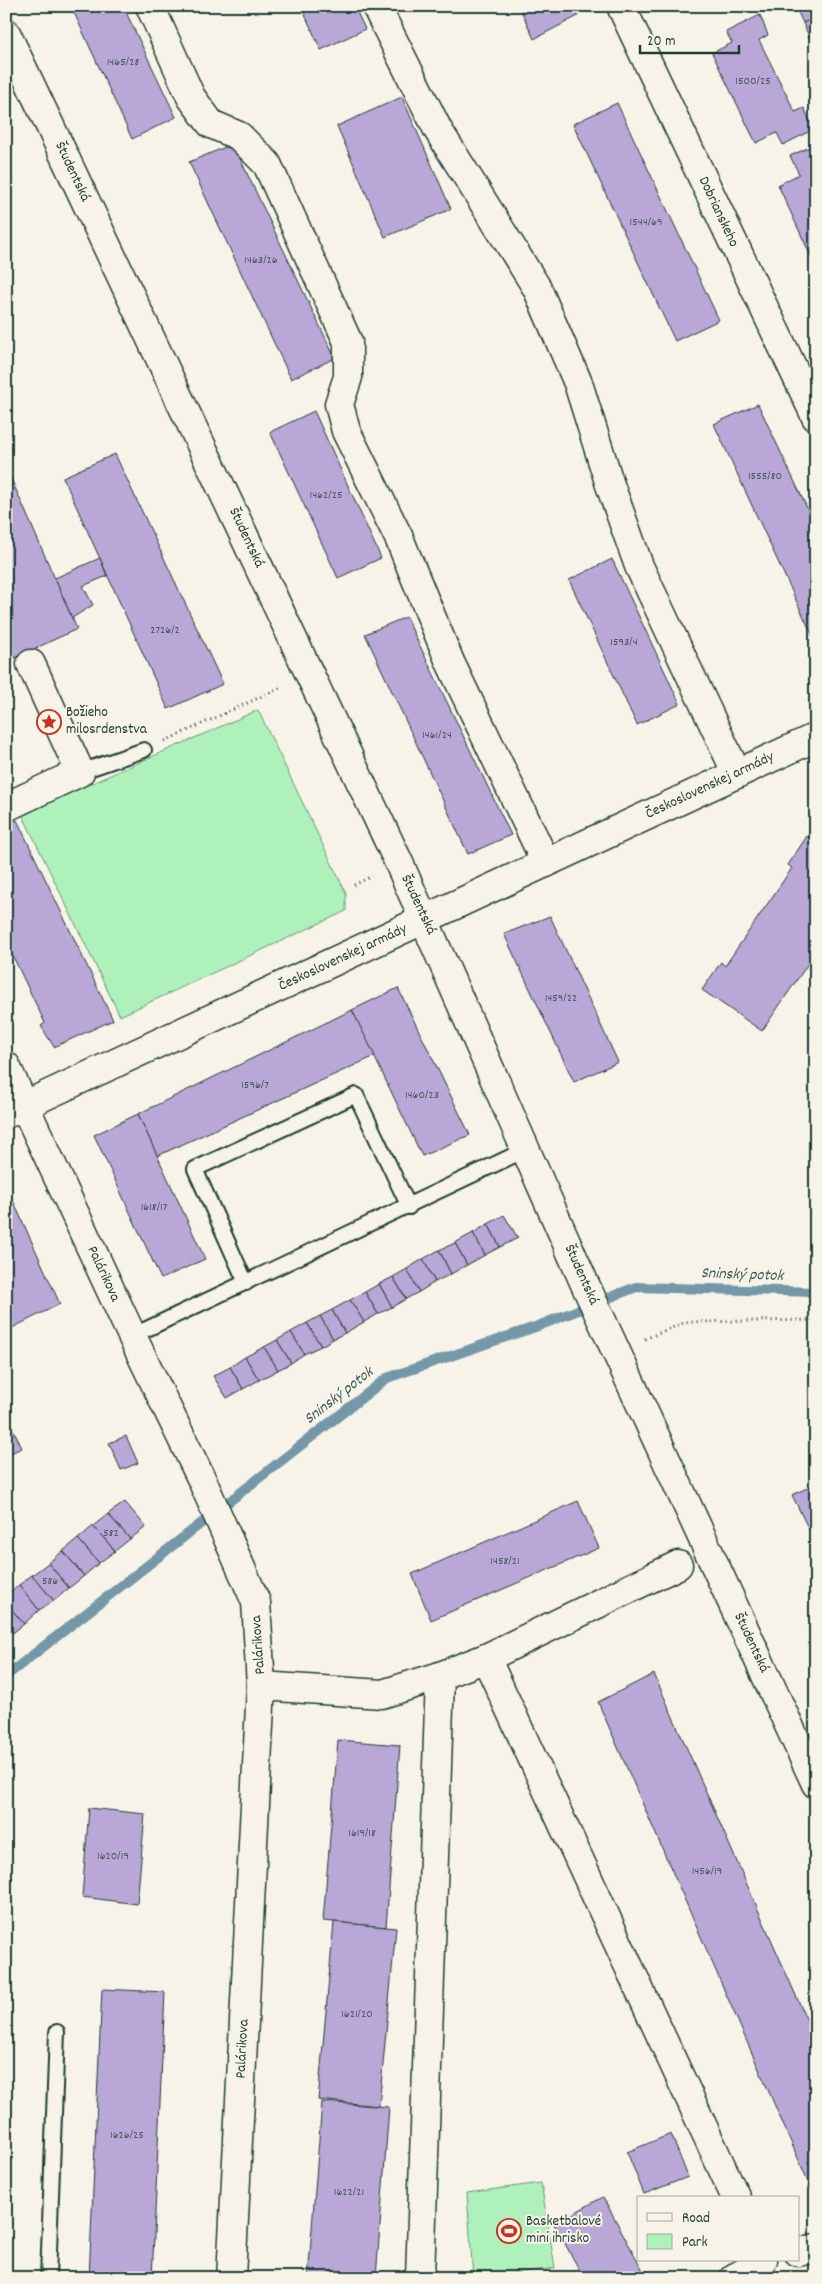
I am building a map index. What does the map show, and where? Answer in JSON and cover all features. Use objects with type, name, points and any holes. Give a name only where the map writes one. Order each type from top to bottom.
[{"type":"street","points":[[150,6],[192,97],[211,124],[239,136],[267,164],[348,342],[348,377],[338,404],[346,431],[399,538],[454,671],[546,863]]},
{"type":"street","points":[[376,6],[438,130],[537,288],[578,383],[610,485],[639,566],[737,774]]},
{"type":"street","name":"Dobrianskeho","points":[[621,6],[816,417]]},
{"type":"street","name":"Študentská","points":[[6,33],[425,920],[584,1282],[816,1784]]},
{"type":"street","points":[[6,807],[80,772],[31,664]]},
{"type":"street","name":"Československej armády","points":[[16,1110],[816,737]]},
{"type":"street","name":"Palárikova","points":[[6,1066],[16,1110],[132,1336],[202,1480],[256,1602],[261,1686],[231,2278]]},
{"type":"street","points":[[261,1686],[382,1694],[440,1676],[486,1658],[678,1565]]},
{"type":"street","points":[[486,1658],[735,2196]]},
{"type":"street","points":[[420,2278],[440,1676]]},
{"type":"street","points":[[800,2252],[816,2248]]},
{"type":"street","points":[[734,2278],[760,2262]]},
{"type":"lane","points":[[80,772],[144,750]]},
{"type":"lane","points":[[246,1283],[195,1169],[356,1095],[409,1207]]},
{"type":"lane","points":[[132,1336],[409,1207],[525,1150]]},
{"type":"lane","points":[[48,2278],[57,2032]]},
{"type":"path","points":[[144,750],[286,686]]},
{"type":"path","points":[[354,885],[379,872]]},
{"type":"path","points":[[612,1342],[686,1322],[816,1320]]},
{"type":"green space","points":[[258,710],[346,893],[346,911],[120,1016],[22,814]]},
{"type":"green space","name":"Basketbalové mini ihrisko","points":[[541,2183],[555,2268],[473,2278],[467,2193]]},
{"type":"building","points":[[71,6],[123,6],[176,117],[132,139]]},
{"type":"building","points":[[301,6],[354,6],[365,29],[321,50]]},
{"type":"building","points":[[519,6],[573,6],[578,16],[534,39]]},
{"type":"building","points":[[795,6],[816,6],[816,17],[803,23]]},
{"type":"building","points":[[760,15],[768,35],[759,40],[795,112],[804,108],[814,129],[783,145],[777,133],[756,143],[712,53],[732,43],[726,32]]},
{"type":"building","points":[[816,17],[816,50],[815,50],[803,23]]},
{"type":"building","points":[[402,97],[451,209],[385,237],[337,126]]},
{"type":"building","points":[[617,103],[719,320],[675,341],[573,124]]},
{"type":"building","points":[[233,144],[335,358],[291,379],[189,162]]},
{"type":"building","points":[[816,144],[816,267],[778,185],[799,174],[790,156]]},
{"type":"building","points":[[758,404],[816,527],[815,641],[714,424]]},
{"type":"building","points":[[314,411],[381,558],[338,578],[270,432]]},
{"type":"building","points":[[115,454],[223,684],[168,709],[63,477]]},
{"type":"building","points":[[6,467],[77,629],[6,662]]},
{"type":"building","points":[[100,558],[107,576],[83,586],[93,605],[72,618],[55,578]]},
{"type":"building","points":[[612,559],[680,704],[637,725],[569,580]]},
{"type":"building","points":[[406,617],[511,835],[468,854],[365,634]]},
{"type":"building","points":[[17,820],[113,1020],[54,1047],[41,1026],[45,1023],[6,942],[6,825]]},
{"type":"building","points":[[807,836],[816,842],[816,952],[762,1031],[702,990],[721,962],[725,966],[792,868],[788,865]]},
{"type":"building","points":[[550,916],[618,1062],[574,1082],[504,934]]},
{"type":"building","points":[[398,988],[470,1135],[422,1156],[352,1010]]},
{"type":"building","points":[[352,1010],[375,1056],[157,1156],[138,1114]]},
{"type":"building","points":[[138,1114],[205,1259],[161,1279],[94,1135]]},
{"type":"building","points":[[6,1185],[60,1304],[10,1329],[6,1321]]},
{"type":"building","points":[[504,1215],[518,1238],[500,1247],[488,1224]]},
{"type":"building","points":[[488,1224],[500,1247],[485,1255],[473,1233]]},
{"type":"building","points":[[473,1233],[485,1255],[467,1265],[455,1243]]},
{"type":"building","points":[[455,1243],[467,1265],[451,1274],[439,1250]]},
{"type":"building","points":[[439,1250],[451,1274],[435,1282],[423,1259]]},
{"type":"building","points":[[423,1259],[435,1282],[419,1292],[407,1269]]},
{"type":"building","points":[[407,1269],[419,1292],[406,1299],[393,1277]]},
{"type":"building","points":[[393,1277],[406,1299],[392,1307],[379,1284]]},
{"type":"building","points":[[379,1284],[392,1307],[378,1314],[365,1292]]},
{"type":"building","points":[[365,1292],[378,1314],[364,1322],[350,1300]]},
{"type":"building","points":[[350,1300],[364,1322],[345,1333],[332,1310]]},
{"type":"building","points":[[332,1310],[345,1333],[333,1339],[320,1316]]},
{"type":"building","points":[[320,1316],[333,1339],[321,1346],[307,1323]]},
{"type":"building","points":[[307,1323],[321,1346],[304,1354],[291,1332]]},
{"type":"building","points":[[291,1332],[304,1354],[291,1363],[277,1340]]},
{"type":"building","points":[[277,1340],[291,1363],[278,1370],[264,1347]]},
{"type":"building","points":[[264,1347],[278,1370],[259,1380],[245,1357]]},
{"type":"building","points":[[245,1357],[259,1380],[243,1389],[230,1367]]},
{"type":"building","points":[[230,1367],[243,1389],[227,1398],[213,1376]]},
{"type":"building","points":[[6,1415],[22,1448],[6,1455]]},
{"type":"building","points":[[126,1436],[138,1463],[121,1470],[109,1443]]},
{"type":"building","points":[[816,1484],[816,1532],[811,1534],[792,1495]]},
{"type":"building","points":[[578,1501],[599,1548],[431,1620],[412,1574]]},
{"type":"building","points":[[125,1502],[146,1527],[130,1539],[108,1514]]},
{"type":"building","points":[[108,1514],[130,1539],[115,1551],[93,1526]]},
{"type":"building","points":[[93,1526],[115,1551],[99,1563],[78,1539]]},
{"type":"building","points":[[78,1539],[99,1563],[84,1576],[63,1551]]},
{"type":"building","points":[[63,1551],[84,1576],[69,1588],[48,1563]]},
{"type":"building","points":[[48,1563],[69,1588],[54,1601],[32,1575]]},
{"type":"building","points":[[32,1575],[54,1601],[39,1610],[19,1585]]},
{"type":"building","points":[[19,1585],[39,1610],[24,1624],[6,1603],[6,1595]]},
{"type":"building","points":[[6,1603],[24,1624],[9,1636],[6,1632]]},
{"type":"building","points":[[654,1674],[816,2041],[815,2197],[598,1702]]},
{"type":"building","points":[[338,1740],[400,1745],[386,1927],[323,1921]]},
{"type":"building","points":[[89,1808],[145,1814],[137,1904],[82,1897]]},
{"type":"building","points":[[334,1922],[396,1928],[379,2106],[318,2100]]},
{"type":"building","points":[[102,1989],[165,1992],[152,2278],[89,2278]]},
{"type":"building","points":[[322,2102],[389,2107],[376,2278],[308,2278]]},
{"type":"building","points":[[671,2134],[688,2177],[644,2194],[627,2152]]},
{"type":"building","points":[[603,2197],[647,2278],[584,2278],[554,2224]]},
{"type":"waterway","name":"Sninský potok","points":[[6,1676],[387,1378],[538,1326],[636,1287],[816,1292]]},
{"type":"place","name":"Božieho milosrdenstva","points":[[49,722]]},
{"type":"place","name":"Basketbalové mini ihrisko","points":[[509,2231]]}]
